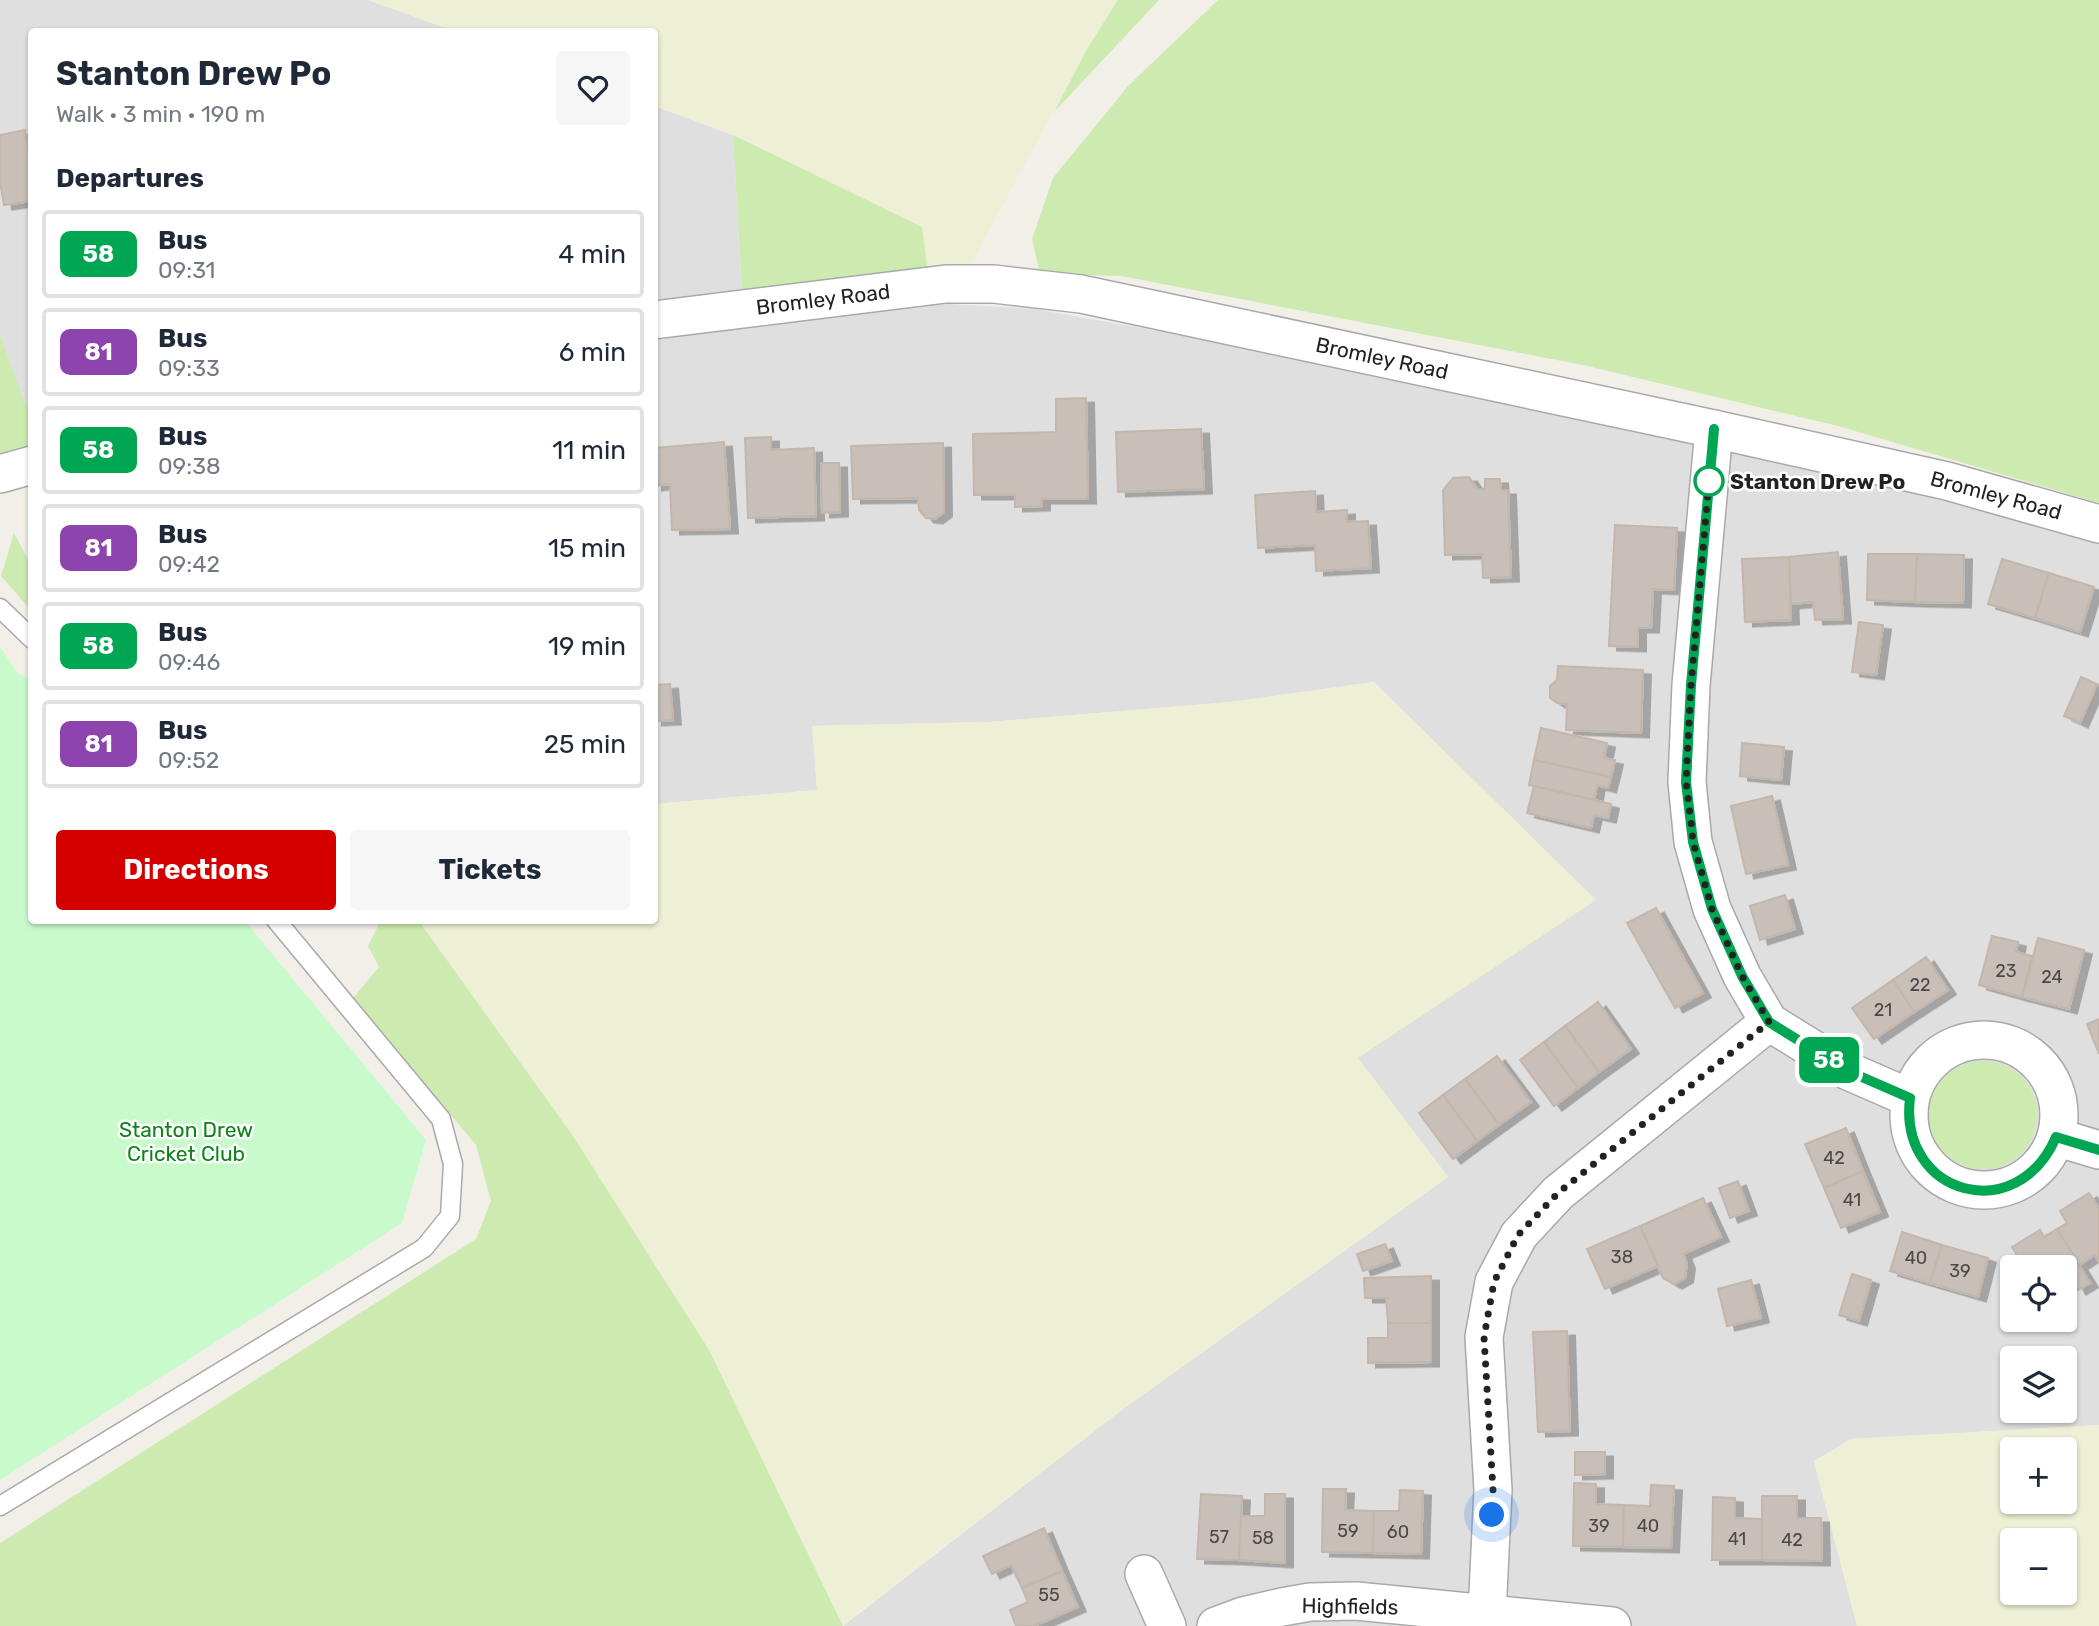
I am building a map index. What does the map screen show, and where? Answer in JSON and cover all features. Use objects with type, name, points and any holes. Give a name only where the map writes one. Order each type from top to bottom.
[{"type":"street","name":"Bromley Road","points":[[658,320],[946,284],[994,284],[1081,294],[1947,481],[2099,524]]},
{"type":"street","points":[[1714,429],[1691,685],[1686,782],[1693,842],[1712,909],[1742,976],[1769,1022],[1848,1071],[1910,1098]]},
{"type":"street","points":[[0,474],[28,467]]},
{"type":"street","points":[[1487,1614],[1493,1490],[1484,1337],[1494,1282],[1518,1235],[1558,1193],[1769,1022]]},
{"type":"street","points":[[1977,1040],[2002,1043],[2024,1051],[2035,1060],[2053,1084],[2058,1103],[2059,1122],[2056,1137],[2039,1166],[2022,1180],[2003,1189],[1978,1191],[1957,1186],[1928,1166],[1915,1147],[1910,1131],[1910,1098],[1927,1065],[1941,1054],[1958,1044],[1977,1040]]},
{"type":"street","points":[[2056,1137],[2099,1150]]},
{"type":"street","points":[[1144,1574],[1167,1626]]},
{"type":"street","name":"Highfields","points":[[1216,1626],[1242,1615],[1310,1602],[1356,1601],[1612,1626]]},
{"type":"lane","points":[[0,608],[28,635]]},
{"type":"lane","points":[[0,1506],[425,1248],[450,1216],[453,1164],[441,1119],[279,924]]},
{"type":"shaded area","points":[[0,0],[368,0],[446,28],[28,28],[28,414],[0,334]]},
{"type":"shaded area","points":[[658,107],[733,135],[742,293],[658,303]]},
{"type":"shaded area","points":[[950,304],[1035,309],[1209,340],[1914,491],[2099,538],[2099,1425],[1851,1439],[1814,1461],[1857,1626],[843,1626],[1123,1409],[1448,1177],[1358,1058],[1374,682],[1231,702],[989,722],[813,726],[817,790],[658,804],[658,340],[751,324]]},
{"type":"green space","points":[[368,0],[1118,0],[1087,49],[971,264],[928,273],[733,135],[658,107],[658,28],[446,28]]},
{"type":"green space","points":[[1118,0],[1159,0],[1054,112],[1087,49]]},
{"type":"green space","points":[[1218,0],[2099,0],[2099,503],[1838,426],[1583,365],[1121,276],[1040,274],[1032,239],[1053,178],[1128,86]]},
{"type":"green space","points":[[733,135],[922,227],[928,273],[742,293]]},
{"type":"green space","points":[[0,334],[28,412],[28,449],[0,456]]},
{"type":"green space","points":[[14,533],[28,559],[28,607],[1,576]]},
{"type":"green space","name":"Stanton Drew Cricket Club","points":[[0,647],[18,673],[28,678],[28,924],[247,924],[426,1140],[402,1223],[0,1480]]},
{"type":"green space","points":[[1374,682],[1596,900],[1358,1058],[1448,1177],[1123,1409],[842,1625],[709,1350],[573,1136],[421,924],[658,924],[658,804],[817,790],[812,726],[989,722],[1231,702]]},
{"type":"green space","points":[[379,924],[421,924],[573,1136],[709,1350],[843,1626],[0,1626],[0,1543],[476,1239],[491,1201],[476,1145],[353,998],[379,967],[368,946]]},
{"type":"green space","points":[[1983,1061],[2004,1065],[2021,1077],[2033,1094],[2037,1115],[2033,1136],[2021,1153],[2004,1165],[1983,1169],[1962,1165],[1945,1153],[1933,1136],[1929,1115],[1933,1094],[1945,1077],[1962,1065]]},
{"type":"green space","points":[[2099,1425],[2099,1626],[1857,1626],[1814,1462],[1851,1439]]},
{"type":"building","points":[[25,130],[28,150],[28,202],[4,205],[0,182],[0,135]]},
{"type":"building","points":[[1086,398],[1088,499],[1042,499],[1042,506],[1015,507],[1015,495],[974,495],[973,434],[1056,432],[1056,399]]},
{"type":"building","points":[[1201,429],[1204,489],[1118,492],[1116,432]]},
{"type":"building","points":[[771,437],[771,450],[814,448],[816,516],[748,518],[745,438]]},
{"type":"building","points":[[724,442],[730,529],[672,530],[670,484],[658,486],[658,448]]},
{"type":"building","points":[[943,443],[944,512],[935,519],[926,518],[919,510],[918,498],[853,499],[851,446]]},
{"type":"building","points":[[821,463],[839,463],[840,512],[822,513]]},
{"type":"building","points":[[1469,477],[1477,489],[1485,489],[1485,479],[1500,479],[1501,490],[1508,490],[1511,577],[1483,578],[1482,554],[1445,555],[1443,490],[1453,478]]},
{"type":"building","points":[[1315,491],[1316,512],[1347,510],[1347,522],[1368,521],[1371,568],[1316,571],[1315,545],[1258,548],[1255,495]]},
{"type":"building","points":[[1615,525],[1677,528],[1674,590],[1653,589],[1651,628],[1638,628],[1638,647],[1609,646]]},
{"type":"building","points":[[1838,552],[1843,619],[1815,620],[1813,602],[1791,604],[1789,557]]},
{"type":"building","points":[[1868,554],[1917,554],[1915,602],[1867,600]]},
{"type":"building","points":[[1917,554],[1964,555],[1963,603],[1915,602]]},
{"type":"building","points":[[1789,557],[1791,620],[1745,622],[1742,559]]},
{"type":"building","points":[[2002,559],[2049,573],[2035,618],[1988,604]]},
{"type":"building","points":[[2049,573],[2094,587],[2080,632],[2035,618]]},
{"type":"building","points":[[1859,622],[1883,625],[1876,675],[1852,672]]},
{"type":"building","points":[[1558,666],[1643,670],[1641,733],[1566,730],[1567,704],[1557,703],[1550,698],[1550,686],[1557,680]]},
{"type":"building","points":[[2081,677],[2097,684],[2080,723],[2064,716]]},
{"type":"building","points":[[670,684],[673,720],[658,721],[658,685]]},
{"type":"building","points":[[1541,728],[1607,743],[1604,758],[1615,760],[1611,777],[1534,760]]},
{"type":"building","points":[[1742,743],[1784,747],[1781,780],[1740,776]]},
{"type":"building","points":[[1534,760],[1611,777],[1608,788],[1597,785],[1594,800],[1529,785]]},
{"type":"building","points":[[1534,786],[1611,804],[1608,818],[1594,815],[1591,828],[1527,813]]},
{"type":"building","points":[[1772,796],[1788,865],[1746,874],[1731,806]]},
{"type":"building","points":[[1785,895],[1795,929],[1760,940],[1750,906]]},
{"type":"building","points":[[1656,908],[1703,993],[1675,1008],[1627,923]]},
{"type":"building","points":[[1992,936],[2018,942],[2016,952],[2032,956],[2022,997],[1979,985]]},
{"type":"building","points":[[2038,938],[2084,950],[2069,1009],[2022,997]]},
{"type":"building","points":[[1926,957],[1948,990],[1914,1012],[1893,980]]},
{"type":"building","points":[[1893,980],[1914,1012],[1874,1039],[1852,1008]]},
{"type":"building","points":[[1598,1002],[1631,1049],[1599,1072],[1565,1026]]},
{"type":"building","points":[[2099,1019],[2099,1054],[2087,1024]]},
{"type":"building","points":[[1565,1026],[1599,1072],[1578,1088],[1544,1042]]},
{"type":"building","points":[[1544,1042],[1578,1088],[1554,1106],[1520,1060]]},
{"type":"building","points":[[1497,1056],[1531,1102],[1499,1125],[1465,1079]]},
{"type":"building","points":[[1465,1079],[1499,1125],[1477,1141],[1443,1095]]},
{"type":"building","points":[[1443,1095],[1477,1141],[1453,1159],[1419,1113]]},
{"type":"building","points":[[1846,1128],[1863,1171],[1824,1188],[1805,1144]]},
{"type":"building","points":[[1863,1171],[1880,1212],[1841,1228],[1824,1188]]},
{"type":"building","points":[[1738,1181],[1749,1211],[1730,1218],[1719,1188]]},
{"type":"building","points":[[2089,1193],[2099,1209],[2099,1262],[2095,1255],[2079,1265],[2077,1255],[2073,1255],[2057,1229],[2067,1223],[2060,1211]]},
{"type":"building","points":[[1703,1198],[1721,1237],[1683,1254],[1687,1264],[1685,1278],[1674,1284],[1663,1278],[1640,1226]]},
{"type":"building","points":[[1640,1226],[1658,1266],[1605,1289],[1587,1249]]},
{"type":"building","points":[[2057,1229],[2073,1255],[2017,1255],[2012,1247],[2040,1230],[2044,1237]]},
{"type":"building","points":[[1902,1232],[1942,1245],[1930,1283],[1890,1271]]},
{"type":"building","points":[[1385,1244],[1392,1261],[1363,1271],[1357,1254]]},
{"type":"building","points":[[1942,1245],[1988,1258],[1978,1297],[1930,1283]]},
{"type":"building","points":[[2077,1262],[2090,1283],[2078,1290],[2077,1288]]},
{"type":"building","points":[[1852,1274],[1871,1280],[1859,1321],[1839,1315]]},
{"type":"building","points":[[1431,1276],[1431,1323],[1388,1323],[1386,1298],[1365,1298],[1364,1278]]},
{"type":"building","points":[[1751,1280],[1761,1318],[1727,1326],[1718,1289]]},
{"type":"building","points":[[1388,1323],[1431,1323],[1431,1362],[1368,1363],[1368,1338],[1388,1338]]},
{"type":"building","points":[[1567,1331],[1570,1431],[1538,1432],[1533,1332]]},
{"type":"building","points":[[1575,1452],[1605,1452],[1605,1474],[1575,1475]]},
{"type":"building","points":[[1574,1483],[1596,1484],[1596,1504],[1624,1505],[1623,1547],[1573,1546]]},
{"type":"building","points":[[1651,1485],[1674,1486],[1671,1548],[1623,1547],[1624,1505],[1650,1506]]},
{"type":"building","points":[[1323,1489],[1346,1489],[1345,1510],[1374,1511],[1373,1553],[1322,1552]]},
{"type":"building","points":[[1400,1490],[1423,1491],[1421,1554],[1373,1553],[1374,1511],[1399,1511]]},
{"type":"building","points":[[1201,1494],[1242,1496],[1239,1560],[1197,1559]]},
{"type":"building","points":[[1265,1494],[1285,1494],[1285,1563],[1239,1560],[1241,1516],[1265,1516]]},
{"type":"building","points":[[1762,1496],[1797,1496],[1797,1518],[1821,1518],[1822,1561],[1762,1560]]},
{"type":"building","points":[[1713,1497],[1735,1498],[1735,1518],[1762,1519],[1762,1560],[1712,1560]]},
{"type":"building","points":[[1044,1528],[1062,1571],[1022,1588],[1011,1565],[992,1574],[983,1556]]},
{"type":"building","points":[[1062,1571],[1078,1607],[1034,1626],[1016,1626],[1010,1610],[1028,1602],[1022,1588]]},
{"type":"bus line","name":"58","points":[[1714,429],[1691,685],[1686,782],[1693,842],[1699,865],[1712,909],[1742,976],[1769,1022],[1848,1071],[1910,1098],[1908,1112],[1915,1147],[1928,1166],[1957,1186],[1978,1191],[2003,1189],[2022,1180],[2039,1166],[2056,1137],[2099,1150]]},
{"type":"place","name":"Stanton Drew Po","points":[[1709,481]]},
{"type":"route","points":[[1492,1515],[1493,1490],[1484,1337],[1494,1282],[1518,1235],[1558,1193],[1769,1022],[1742,976],[1712,909],[1693,842],[1686,782],[1691,685],[1709,481]]}]
